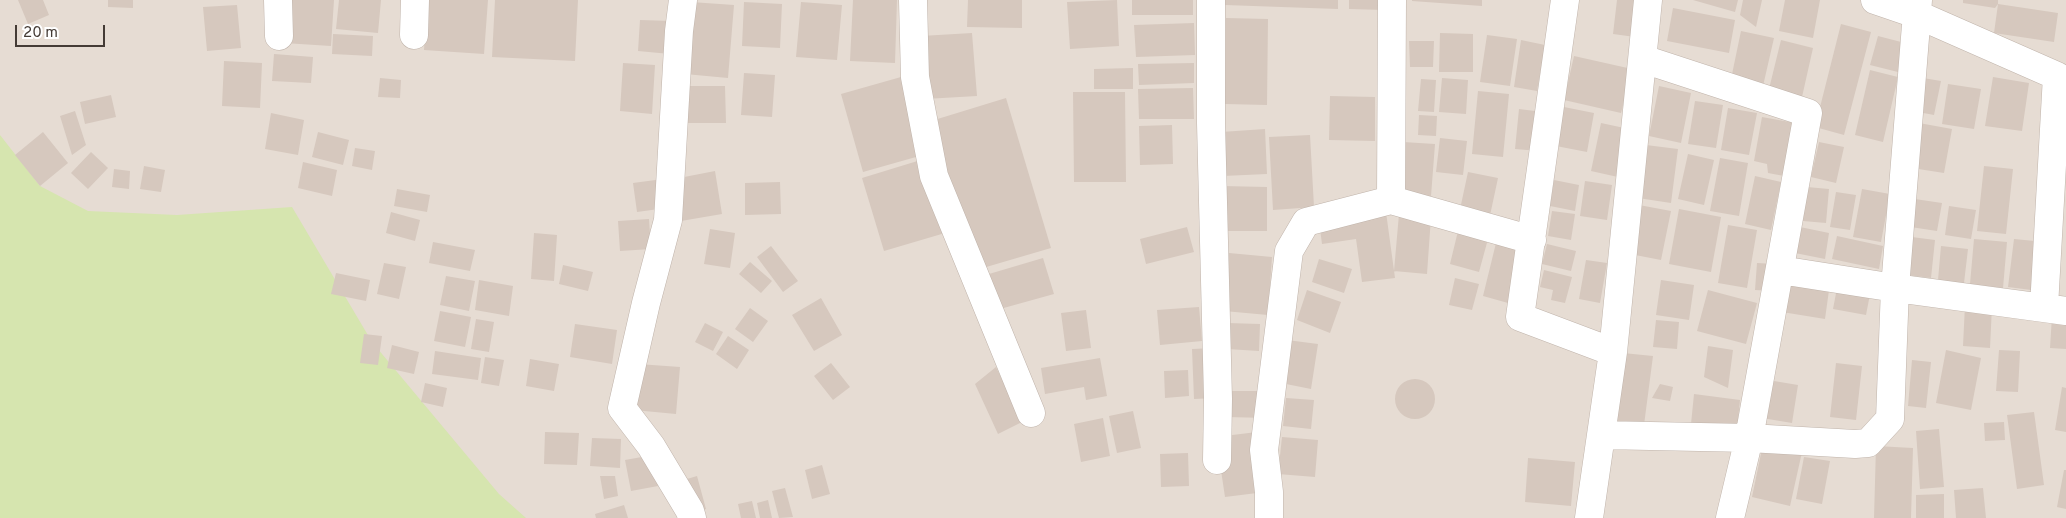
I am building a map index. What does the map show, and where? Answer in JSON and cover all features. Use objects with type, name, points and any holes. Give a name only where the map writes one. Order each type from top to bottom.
[{"type":"street","points":[[278,0],[279,36]]},
{"type":"street","points":[[414,34],[415,0]]},
{"type":"street","points":[[683,0],[679,31],[668,220],[646,303],[622,408],[651,446],[690,511],[692,518]]},
{"type":"street","points":[[914,0],[915,77],[934,176],[1031,413]]},
{"type":"street","points":[[1211,0],[1211,123],[1218,391],[1217,460]]},
{"type":"street","points":[[1391,200],[1392,0]]},
{"type":"street","points":[[1566,0],[1520,317],[1613,352]]},
{"type":"street","points":[[1589,518],[1613,352],[1648,0]]},
{"type":"street","points":[[1780,270],[1895,288],[2055,309],[2061,78],[1917,7],[1875,0]]},
{"type":"street","points":[[1601,435],[1749,438],[1855,444],[1868,443],[1890,419],[1895,288],[1917,7]]},
{"type":"street","points":[[1642,60],[1808,113],[1749,438],[1730,518]]},
{"type":"street","points":[[1269,518],[1269,492],[1264,450],[1289,251],[1306,222],[1391,200],[1532,240]]},
{"type":"shaded area","points":[[0,0],[2066,0],[2066,518],[0,518]]},
{"type":"green space","points":[[0,135],[40,186],[88,211],[177,215],[292,207],[372,342],[499,494],[526,518],[0,518]]},
{"type":"building","points":[[18,0],[43,0],[49,15],[28,24]]},
{"type":"building","points":[[108,0],[133,0],[133,8],[108,7]]},
{"type":"building","points":[[286,0],[334,0],[331,46],[284,43]]},
{"type":"building","points":[[339,0],[381,0],[378,33],[336,29]]},
{"type":"building","points":[[427,0],[488,0],[484,54],[424,50]]},
{"type":"building","points":[[495,0],[578,0],[575,61],[492,57]]},
{"type":"building","points":[[853,0],[897,0],[895,63],[850,61]]},
{"type":"building","points":[[968,0],[1022,0],[1022,28],[967,27]]},
{"type":"building","points":[[1117,0],[1119,46],[1070,49],[1067,2]]},
{"type":"building","points":[[1132,0],[1193,0],[1193,15],[1132,15]]},
{"type":"building","points":[[1225,0],[1338,0],[1338,9],[1225,5]]},
{"type":"building","points":[[1349,0],[1385,0],[1384,10],[1349,9]]},
{"type":"building","points":[[1482,0],[1482,6],[1412,1]]},
{"type":"building","points":[[1617,0],[1640,0],[1635,37],[1613,34]]},
{"type":"building","points":[[1693,0],[1738,0],[1735,12]]},
{"type":"building","points":[[1743,0],[1762,0],[1756,27],[1740,15]]},
{"type":"building","points":[[1785,0],[1820,0],[1813,38],[1779,31]]},
{"type":"building","points":[[1963,0],[1998,0],[1998,4],[1995,8],[1963,3]]},
{"type":"building","points":[[691,2],[734,5],[728,78],[685,74]]},
{"type":"building","points":[[744,2],[782,4],[780,48],[742,46]]},
{"type":"building","points":[[801,2],[842,5],[837,60],[796,57]]},
{"type":"building","points":[[1998,4],[2058,13],[2054,42],[1994,33]]},
{"type":"building","points":[[237,5],[241,48],[207,51],[203,7]]},
{"type":"building","points":[[1673,8],[1735,20],[1729,53],[1667,41]]},
{"type":"building","points":[[1226,18],[1268,19],[1267,105],[1225,104]]},
{"type":"building","points":[[640,20],[672,21],[670,54],[638,51]]},
{"type":"building","points":[[1194,23],[1195,55],[1136,57],[1134,25]]},
{"type":"building","points":[[1841,24],[1871,32],[1844,135],[1815,127]]},
{"type":"building","points":[[1741,31],[1774,38],[1763,86],[1731,79]]},
{"type":"building","points":[[972,33],[977,96],[925,99],[921,36]]},
{"type":"building","points":[[1440,33],[1473,34],[1473,72],[1439,72]]},
{"type":"building","points":[[333,34],[373,36],[372,56],[332,54]]},
{"type":"building","points":[[1487,35],[1517,39],[1510,86],[1480,82]]},
{"type":"building","points":[[1878,36],[1905,43],[1898,72],[1870,65]]},
{"type":"building","points":[[1521,40],[1545,45],[1537,91],[1514,87]]},
{"type":"building","points":[[1781,40],[1813,48],[1802,97],[1769,89]]},
{"type":"building","points":[[1409,41],[1434,41],[1433,67],[1410,67]]},
{"type":"building","points":[[274,54],[313,57],[311,83],[272,81]]},
{"type":"building","points":[[1574,56],[1632,69],[1621,113],[1564,100]]},
{"type":"building","points":[[224,61],[262,63],[260,108],[222,106]]},
{"type":"building","points":[[623,63],[655,65],[652,114],[620,111]]},
{"type":"building","points":[[1194,63],[1194,83],[1139,85],[1138,64]]},
{"type":"building","points":[[1133,68],[1133,89],[1094,89],[1094,69]]},
{"type":"building","points":[[1870,70],[1898,77],[1883,142],[1855,135]]},
{"type":"building","points":[[744,73],[775,75],[772,117],[741,115]]},
{"type":"building","points":[[901,77],[923,155],[863,172],[841,94]]},
{"type":"building","points":[[1993,77],[2029,83],[2022,131],[1985,126]]},
{"type":"building","points":[[380,78],[401,80],[400,98],[378,97]]},
{"type":"building","points":[[1442,78],[1468,80],[1466,114],[1439,112]]},
{"type":"building","points":[[1923,78],[1941,81],[1934,115],[1918,112]]},
{"type":"building","points":[[1421,79],[1436,80],[1434,112],[1418,111]]},
{"type":"building","points":[[1948,84],[1981,89],[1974,129],[1942,124]]},
{"type":"building","points":[[683,86],[725,86],[726,123],[684,123]]},
{"type":"building","points":[[1659,86],[1691,93],[1681,143],[1649,136]]},
{"type":"building","points":[[1193,88],[1194,119],[1139,119],[1138,89]]},
{"type":"building","points":[[1478,91],[1509,94],[1503,157],[1472,154]]},
{"type":"building","points":[[1073,92],[1125,92],[1126,182],[1074,182]]},
{"type":"building","points":[[111,95],[116,117],[85,124],[80,102]]},
{"type":"building","points":[[1330,96],[1375,97],[1375,141],[1329,140]]},
{"type":"building","points":[[1006,98],[1051,248],[976,270],[931,121]]},
{"type":"building","points":[[1695,101],[1723,105],[1716,148],[1688,144]]},
{"type":"building","points":[[1564,107],[1594,113],[1587,152],[1556,146]]},
{"type":"building","points":[[1728,108],[1757,113],[1749,155],[1721,150]]},
{"type":"building","points":[[1519,109],[1543,112],[1539,151],[1515,149]]},
{"type":"building","points":[[75,111],[86,145],[72,155],[60,116]]},
{"type":"building","points":[[271,113],[304,120],[298,155],[265,149]]},
{"type":"building","points":[[1419,115],[1437,116],[1436,136],[1418,135]]},
{"type":"building","points":[[1762,117],[1795,123],[1784,176],[1768,173],[1767,164],[1754,161]]},
{"type":"building","points":[[1601,123],[1629,129],[1618,177],[1591,171]]},
{"type":"building","points":[[1919,123],[1952,129],[1944,173],[1912,168]]},
{"type":"building","points":[[1172,125],[1173,164],[1140,165],[1139,126]]},
{"type":"building","points":[[1265,129],[1267,174],[1223,176],[1221,132]]},
{"type":"building","points":[[43,132],[68,163],[40,186],[15,155]]},
{"type":"building","points":[[318,132],[349,140],[343,165],[312,157]]},
{"type":"building","points":[[1310,135],[1314,207],[1273,210],[1269,137]]},
{"type":"building","points":[[1440,138],[1467,141],[1463,175],[1436,172]]},
{"type":"building","points":[[1403,142],[1435,144],[1431,196],[1398,193]]},
{"type":"building","points":[[1819,142],[1844,147],[1836,183],[1811,177]]},
{"type":"building","points":[[1646,145],[1678,149],[1671,203],[1638,198]]},
{"type":"building","points":[[355,148],[375,151],[372,170],[352,166]]},
{"type":"building","points":[[91,152],[108,168],[88,189],[71,173]]},
{"type":"building","points":[[1688,154],[1714,160],[1704,205],[1678,199]]},
{"type":"building","points":[[1720,158],[1748,163],[1739,216],[1710,211]]},
{"type":"building","points":[[924,159],[945,233],[884,251],[862,178]]},
{"type":"building","points":[[303,162],[337,170],[332,196],[298,188]]},
{"type":"building","points":[[144,166],[165,170],[161,192],[140,189]]},
{"type":"building","points":[[1984,166],[2013,169],[2006,234],[1977,231]]},
{"type":"building","points":[[114,169],[130,171],[129,189],[112,187]]},
{"type":"building","points":[[715,171],[722,214],[681,221],[674,179]]},
{"type":"building","points":[[1468,172],[1498,178],[1489,220],[1459,214]]},
{"type":"building","points":[[1755,176],[1781,182],[1771,230],[1745,224]]},
{"type":"building","points":[[663,179],[666,208],[637,212],[633,183]]},
{"type":"building","points":[[1554,180],[1579,185],[1575,211],[1550,206]]},
{"type":"building","points":[[1585,181],[1612,185],[1607,220],[1580,216]]},
{"type":"building","points":[[780,182],[781,214],[745,215],[745,183]]},
{"type":"building","points":[[1222,186],[1267,187],[1267,231],[1222,231]]},
{"type":"building","points":[[1807,187],[1829,189],[1826,223],[1803,221]]},
{"type":"building","points":[[397,189],[430,195],[427,212],[394,206]]},
{"type":"building","points":[[1862,189],[1890,194],[1881,242],[1853,237]]},
{"type":"building","points":[[1836,192],[1856,195],[1850,230],[1830,227]]},
{"type":"building","points":[[1908,198],[1942,203],[1937,231],[1904,226]]},
{"type":"building","points":[[1639,205],[1671,211],[1661,260],[1630,254]]},
{"type":"building","points":[[1949,206],[1976,210],[1971,239],[1945,235]]},
{"type":"building","points":[[1679,209],[1721,217],[1711,272],[1669,264]]},
{"type":"building","points":[[1552,211],[1575,214],[1571,240],[1548,236]]},
{"type":"building","points":[[391,212],[420,220],[415,241],[386,233]]},
{"type":"building","points":[[1386,212],[1395,278],[1362,282],[1356,239],[1322,244],[1319,221]]},
{"type":"building","points":[[1399,214],[1431,217],[1427,274],[1394,271]]},
{"type":"building","points":[[649,219],[651,249],[620,251],[618,221]]},
{"type":"building","points":[[1728,225],[1757,230],[1747,288],[1718,283]]},
{"type":"building","points":[[1187,227],[1194,252],[1146,264],[1140,239]]},
{"type":"building","points":[[1800,227],[1829,233],[1825,259],[1795,253]]},
{"type":"building","points":[[710,229],[735,233],[730,268],[704,264]]},
{"type":"building","points":[[1458,231],[1488,239],[1479,272],[1450,264]]},
{"type":"building","points":[[534,233],[557,235],[554,281],[531,279]]},
{"type":"building","points":[[1837,236],[1883,246],[1879,269],[1832,259]]},
{"type":"building","points":[[1904,236],[1935,240],[1931,278],[1899,274]]},
{"type":"building","points":[[1974,239],[2007,242],[2003,288],[1970,284]]},
{"type":"building","points":[[2014,239],[2045,242],[2039,291],[2008,287]]},
{"type":"building","points":[[433,242],[475,250],[470,271],[429,263]]},
{"type":"building","points":[[1496,243],[1521,249],[1508,303],[1483,296]]},
{"type":"building","points":[[1547,244],[1576,251],[1571,271],[1542,264]]},
{"type":"building","points":[[771,246],[798,281],[783,292],[757,257]]},
{"type":"building","points":[[1941,246],[1968,249],[1964,283],[1938,280]]},
{"type":"building","points":[[1229,253],[1272,257],[1268,315],[1224,311]]},
{"type":"building","points":[[1043,258],[1054,294],[1000,309],[989,274]]},
{"type":"building","points":[[1319,259],[1352,269],[1344,293],[1312,282]]},
{"type":"building","points":[[1586,260],[1607,263],[1600,303],[1579,299]]},
{"type":"building","points":[[750,262],[772,281],[761,293],[739,274]]},
{"type":"building","points":[[384,263],[406,267],[399,299],[377,294]]},
{"type":"building","points":[[1757,263],[1775,264],[1773,291],[1755,290]]},
{"type":"building","points":[[563,265],[593,272],[588,291],[559,284]]},
{"type":"building","points":[[1544,270],[1572,277],[1565,303],[1551,300],[1553,290],[1540,287]]},
{"type":"building","points":[[336,273],[370,280],[366,301],[331,294]]},
{"type":"building","points":[[446,276],[475,281],[469,311],[440,305]]},
{"type":"building","points":[[1788,276],[1830,283],[1825,319],[1782,312]]},
{"type":"building","points":[[1455,278],[1479,284],[1472,310],[1449,305]]},
{"type":"building","points":[[479,280],[513,286],[509,316],[475,310]]},
{"type":"building","points":[[1661,280],[1694,285],[1689,320],[1656,315]]},
{"type":"building","points":[[1838,283],[1871,289],[1866,315],[1833,309]]},
{"type":"building","points":[[1307,290],[1341,302],[1330,333],[1297,320]]},
{"type":"building","points":[[1708,290],[1757,303],[1746,344],[1697,331]]},
{"type":"building","points":[[821,298],[842,335],[814,351],[792,315]]},
{"type":"building","points":[[1965,305],[1992,306],[1990,348],[1963,346]]},
{"type":"building","points":[[1199,307],[1202,341],[1160,345],[1157,310]]},
{"type":"building","points":[[750,308],[768,321],[753,342],[735,329]]},
{"type":"building","points":[[1086,310],[1091,348],[1066,351],[1061,313]]},
{"type":"building","points":[[440,311],[471,317],[465,347],[434,341]]},
{"type":"building","points":[[2052,316],[2066,317],[2066,349],[2050,348]]},
{"type":"building","points":[[476,319],[494,322],[489,352],[471,349]]},
{"type":"building","points":[[1656,320],[1679,322],[1677,349],[1653,347]]},
{"type":"building","points":[[705,323],[723,332],[713,351],[695,342]]},
{"type":"building","points":[[1227,323],[1260,324],[1259,351],[1227,349]]},
{"type":"building","points":[[575,324],[617,330],[612,364],[570,357]]},
{"type":"building","points":[[364,334],[382,336],[378,365],[360,363]]},
{"type":"building","points":[[728,336],[749,350],[737,369],[716,354]]},
{"type":"building","points":[[1287,340],[1318,344],[1311,389],[1281,383]]},
{"type":"building","points":[[392,345],[419,352],[414,374],[387,368]]},
{"type":"building","points":[[1708,346],[1733,350],[1728,388],[1704,377]]},
{"type":"building","points":[[1214,348],[1216,398],[1194,399],[1192,349]]},
{"type":"building","points":[[1946,350],[1981,358],[1971,410],[1936,403]]},
{"type":"building","points":[[1999,350],[2020,351],[2018,392],[1996,391]]},
{"type":"building","points":[[435,351],[481,358],[478,380],[432,374]]},
{"type":"building","points":[[1623,353],[1653,356],[1644,425],[1615,422]]},
{"type":"building","points":[[485,357],[504,360],[499,386],[481,383]]},
{"type":"building","points":[[1100,358],[1107,396],[1086,400],[1084,387],[1045,394],[1041,368]]},
{"type":"building","points":[[530,359],[559,364],[554,391],[526,386]]},
{"type":"building","points":[[1912,360],[1931,362],[1926,408],[1908,406]]},
{"type":"building","points":[[831,363],[850,387],[833,400],[814,376]]},
{"type":"building","points":[[1836,363],[1862,366],[1856,420],[1830,417]]},
{"type":"building","points":[[638,364],[680,367],[676,414],[634,410]]},
{"type":"building","points":[[996,367],[1022,422],[998,434],[975,384]]},
{"type":"building","points":[[1188,370],[1189,396],[1165,398],[1164,371]]},
{"type":"building","points":[[1419,379],[1426,382],[1432,388],[1435,399],[1434,407],[1426,416],[1419,419],[1411,419],[1404,416],[1396,407],[1395,395],[1398,388],[1407,380]]},
{"type":"building","points":[[1768,380],[1798,385],[1792,423],[1762,418]]},
{"type":"building","points":[[425,383],[447,388],[443,407],[421,402]]},
{"type":"building","points":[[1660,384],[1673,387],[1670,401],[1652,398]]},
{"type":"building","points":[[2062,387],[2066,388],[2066,432],[2055,430]]},
{"type":"building","points":[[1227,391],[1269,391],[1268,418],[1226,417]]},
{"type":"building","points":[[1694,394],[1740,400],[1737,430],[1691,424]]},
{"type":"building","points":[[1286,398],[1314,400],[1311,429],[1283,426]]},
{"type":"building","points":[[1133,411],[1141,448],[1117,453],[1109,416]]},
{"type":"building","points":[[2034,412],[2044,485],[2017,489],[2007,415]]},
{"type":"building","points":[[1103,418],[1110,456],[1081,462],[1074,424]]},
{"type":"building","points":[[2004,422],[2005,440],[1985,441],[1984,423]]},
{"type":"building","points":[[1939,429],[1944,487],[1920,489],[1916,431]]},
{"type":"building","points":[[545,432],[579,433],[577,465],[544,464]]},
{"type":"building","points":[[1257,432],[1265,492],[1225,497],[1216,437]]},
{"type":"building","points":[[1282,437],[1318,440],[1315,477],[1278,474]]},
{"type":"building","points":[[592,438],[621,439],[620,468],[590,466]]},
{"type":"building","points":[[1763,444],[1802,452],[1790,506],[1752,497]]},
{"type":"building","points":[[1876,446],[1913,448],[1911,518],[1874,518]]},
{"type":"building","points":[[1188,453],[1189,486],[1161,487],[1160,454]]},
{"type":"building","points":[[653,455],[658,486],[631,491],[625,460]]},
{"type":"building","points":[[1804,457],[1830,461],[1822,504],[1796,499]]},
{"type":"building","points":[[1528,458],[1575,462],[1571,506],[1525,502]]},
{"type":"building","points":[[822,465],[830,494],[812,499],[805,470]]},
{"type":"building","points":[[2064,470],[2066,470],[2066,509],[2057,507]]},
{"type":"building","points":[[600,476],[615,476],[618,496],[604,499]]},
{"type":"building","points":[[697,476],[706,509],[695,512],[687,479]]},
{"type":"building","points":[[785,488],[793,517],[779,518],[772,491]]},
{"type":"building","points":[[1983,488],[1986,518],[1956,518],[1954,490]]},
{"type":"building","points":[[1944,494],[1944,518],[1916,518],[1916,495]]},
{"type":"building","points":[[768,500],[772,518],[760,518],[757,503]]},
{"type":"building","points":[[752,501],[756,518],[741,518],[738,504]]},
{"type":"building","points":[[624,505],[628,518],[596,518],[595,514]]}]
